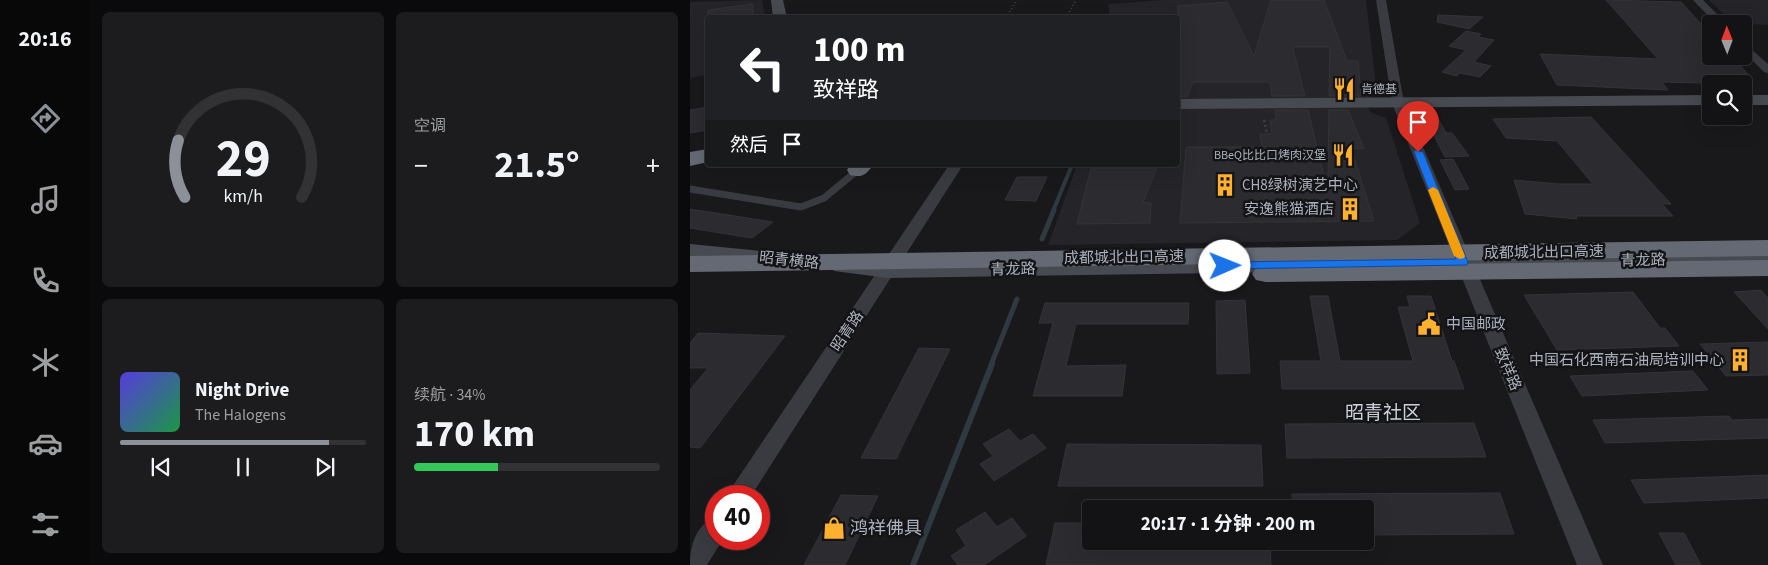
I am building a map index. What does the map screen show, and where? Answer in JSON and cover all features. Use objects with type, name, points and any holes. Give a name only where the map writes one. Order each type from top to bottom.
[{"type":"highway","points":[[690,159],[705,156]]},
{"type":"highway","name":"成都城北出口高速","points":[[693,264],[1768,248]]},
{"type":"highway","name":"成都城北出口高速","points":[[693,264],[1768,268]]},
{"type":"street","points":[[777,0],[780,15]]},
{"type":"street","name":"致祥路","points":[[1380,0],[1398,102],[1590,565]]},
{"type":"street","points":[[1698,0],[1713,15]]},
{"type":"street","points":[[1752,54],[1768,70]]},
{"type":"street","points":[[1180,104],[1702,100]]},
{"type":"street","points":[[1752,100],[1768,100]]},
{"type":"street","name":"昭青路","points":[[745,485],[955,167]]},
{"type":"street","name":"青龙路","points":[[888,270],[1768,258]]},
{"type":"street","name":"昭青横路","points":[[693,264],[888,270]]},
{"type":"street","points":[[692,565],[705,545]]},
{"type":"lane","points":[[690,189],[801,207],[812,205],[821,200],[860,168]]},
{"type":"path","points":[[1008,15],[1017,0]]},
{"type":"path","points":[[1068,15],[1076,0]]},
{"type":"path","points":[[1264,120],[1267,134]]},
{"type":"shaded area","points":[[762,0],[765,15],[705,15],[705,75],[690,78],[690,2]]},
{"type":"shaded area","points":[[1164,0],[1366,0],[1377,93],[1365,101],[1370,112],[1386,118],[1420,223],[1397,240],[1048,245],[1076,167],[1180,167],[1180,15],[1110,15],[1108,4]]},
{"type":"shaded area","points":[[1709,0],[1768,0],[1768,25],[1752,24],[1752,15],[1725,15]]},
{"type":"building","points":[[1271,0],[1324,0],[1347,61],[1358,61],[1361,96],[1329,96],[1330,47],[1295,47],[1293,49],[1305,96],[1272,96],[1270,82],[1193,82],[1187,97],[1180,97],[1180,15],[1178,15],[1178,6],[1227,2],[1254,56]]},
{"type":"building","points":[[1606,0],[1681,2],[1702,25],[1702,65],[1740,65],[1748,74],[1702,75],[1702,83],[1662,82],[1668,90],[1557,85],[1540,54],[1658,59]]},
{"type":"building","points":[[753,4],[753,15],[708,15],[708,10]]},
{"type":"building","points":[[1438,15],[1483,17],[1469,29],[1437,22]]},
{"type":"building","points":[[1466,31],[1481,34],[1478,37],[1494,40],[1474,62],[1491,66],[1480,77],[1460,73],[1457,76],[1442,72],[1466,50],[1449,46]]},
{"type":"building","points":[[705,108],[705,130],[690,133],[690,110]]},
{"type":"building","points":[[1433,109],[1446,133],[1452,133],[1469,156],[1445,157],[1423,114]]},
{"type":"building","points":[[1275,110],[1308,110],[1325,180],[1328,180],[1329,110],[1348,110],[1364,149],[1351,148],[1374,221],[1180,223],[1186,147],[1262,147],[1260,134],[1272,134],[1270,120],[1276,120]]},
{"type":"building","points":[[1591,117],[1671,204],[1662,204],[1673,216],[1576,216],[1577,219],[1525,214],[1514,180],[1559,184],[1593,184],[1557,141],[1506,138],[1493,119]]},
{"type":"building","points":[[1453,159],[1469,189],[1455,190],[1440,160]]},
{"type":"building","points":[[1091,168],[1157,168],[1143,202],[1151,203],[1150,223],[1077,224]]},
{"type":"building","points":[[1017,177],[1047,177],[1036,201],[1005,200]]},
{"type":"building","points":[[690,209],[773,222],[752,238],[690,228]]},
{"type":"building","points":[[1761,290],[1768,298],[1768,329],[1734,292]]},
{"type":"building","points":[[1633,292],[1660,328],[1665,328],[1679,346],[1557,350],[1524,295]]},
{"type":"building","points":[[1310,296],[1328,296],[1340,361],[1413,361],[1398,307],[1410,307],[1407,296],[1431,296],[1452,361],[1454,361],[1464,389],[1282,389],[1280,361],[1321,361]]},
{"type":"building","points":[[1245,300],[1250,373],[1217,374],[1216,301]]},
{"type":"building","points":[[1045,303],[1189,303],[1188,324],[1076,324],[1066,366],[1126,365],[1122,396],[1033,396],[1053,323],[1039,323]]},
{"type":"building","points":[[698,333],[785,336],[700,448],[690,447],[690,390],[708,368],[690,368],[690,343]]},
{"type":"building","name":"中国石化西南石油局培训中心","points":[[1768,342],[1768,375],[1726,376],[1700,344]]},
{"type":"building","points":[[919,348],[950,349],[896,459],[861,458]]},
{"type":"building","points":[[1693,371],[1708,390],[1582,396],[1570,376]]},
{"type":"building","points":[[1729,416],[1732,420],[1768,419],[1768,438],[1605,443],[1593,420]]},
{"type":"building","points":[[1474,423],[1486,457],[1287,458],[1285,424]]},
{"type":"building","points":[[1009,429],[1020,441],[1033,434],[1046,448],[994,481],[980,464],[993,456],[983,444]]},
{"type":"building","points":[[1067,444],[1261,445],[1263,486],[1058,486]]},
{"type":"building","points":[[1768,475],[1768,498],[1644,503],[1631,480]]},
{"type":"building","points":[[1500,493],[1514,534],[1374,535],[1374,500],[1292,500],[1292,494]]},
{"type":"building","points":[[841,495],[878,496],[845,565],[804,565]]},
{"type":"building","points":[[985,512],[997,527],[1012,518],[1026,536],[984,565],[958,565],[951,556],[966,546],[956,530]]},
{"type":"building","points":[[1055,523],[1082,523],[1082,550],[1270,550],[1271,565],[1046,565]]},
{"type":"building","points":[[1659,533],[1684,533],[1701,565],[1676,565]]},
{"type":"waterway","points":[[1053,211],[1071,167]]},
{"type":"waterway","points":[[1042,239],[1054,210]]},
{"type":"waterway","points":[[991,365],[1017,299]]},
{"type":"waterway","points":[[913,565],[992,364]]},
{"type":"slow traffic","points":[[1433,190],[1460,256]]},
{"type":"place","name":"肯德基","points":[[1344,89]]},
{"type":"place","name":"BBeQ比比口烤肉汉堡","points":[[1343,155]]},
{"type":"place","name":"CH8绿树演艺中心","points":[[1225,185]]},
{"type":"place","name":"安逸熊猫酒店","points":[[1350,209]]},
{"type":"place","name":"中国邮政","points":[[1429,324]]},
{"type":"place","name":"中国石化西南石油局培训中心","points":[[1740,360]]},
{"type":"place","name":"鸿祥佛具","points":[[834,528]]},
{"type":"district","name":"昭青社区","points":[[1383,412]]},
{"type":"route","points":[[1225,266],[1463,262],[1418,152]]}]
